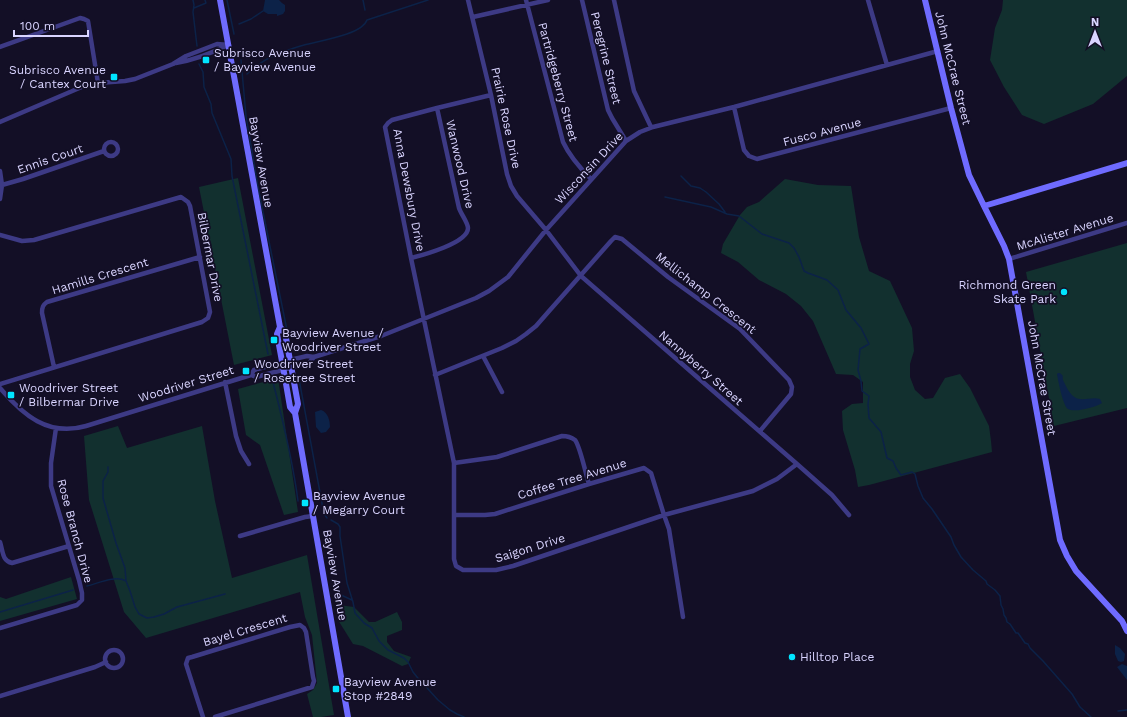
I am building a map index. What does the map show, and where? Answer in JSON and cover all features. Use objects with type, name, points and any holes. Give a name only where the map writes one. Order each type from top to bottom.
[{"type":"main road","name":"Bayview Avenue","points":[[220,0],[280,327],[285,333],[298,404],[295,413],[348,717]]},
{"type":"main road","name":"John McCrae Street","points":[[925,0],[969,175],[1009,259],[1060,540],[1066,556],[1076,571],[1122,621],[1127,631]]},
{"type":"main road","points":[[984,206],[1127,163]]},
{"type":"main road","name":"Bayview Avenue","points":[[280,327],[277,334],[290,407],[295,413]]},
{"type":"street","name":"Prairie Rose Drive","points":[[468,0],[511,186],[521,202],[546,230]]},
{"type":"street","points":[[473,17],[527,2],[548,0]]},
{"type":"street","name":"Peregrine Street","points":[[582,0],[608,110],[626,141]]},
{"type":"street","points":[[614,0],[634,91],[651,127]]},
{"type":"street","points":[[868,0],[887,65]]},
{"type":"street","name":"Partridgeberry Street","points":[[527,2],[563,142],[568,153],[591,179]]},
{"type":"street","points":[[0,47],[80,18],[84,18],[88,21],[98,83]]},
{"type":"street","points":[[0,122],[84,86],[130,80],[173,64],[188,61],[228,45]]},
{"type":"street","name":"Wisconsin Drive","points":[[290,360],[307,356],[314,357],[369,340],[476,298],[489,291],[511,274],[546,230],[591,179],[626,141],[640,132],[651,127],[734,107],[938,51]]},
{"type":"street","name":"Anna Dewsbury Drive","points":[[424,319],[385,127],[391,120],[491,95]]},
{"type":"street","name":"Fusco Avenue","points":[[734,107],[745,151],[751,157],[757,159],[951,108]]},
{"type":"street","name":"Wanwood Drive","points":[[411,258],[435,252],[450,245],[464,236],[468,230],[459,208],[437,108]]},
{"type":"street","name":"Ennis Court","points":[[2,185],[28,178],[104,151]]},
{"type":"street","points":[[0,170],[2,185],[0,199]]},
{"type":"street","name":"Bilbermar Drive","points":[[0,235],[22,241],[34,240],[181,197],[188,202],[190,206],[210,308],[209,315],[205,320],[0,384]]},
{"type":"street","name":"McAlister Avenue","points":[[1009,259],[1127,223]]},
{"type":"street","name":"Nannyberry Street","points":[[546,230],[581,276],[760,431],[832,496],[849,515]]},
{"type":"street","name":"Mellichamp Crescent","points":[[581,276],[615,237],[622,239],[668,277],[740,328],[790,380],[792,386],[791,394],[760,431]]},
{"type":"street","name":"Hamills Crescent","points":[[54,367],[42,313],[42,308],[44,305],[48,302],[200,257]]},
{"type":"street","points":[[435,375],[510,345],[536,326],[581,276]]},
{"type":"street","name":"Saigon Drive","points":[[424,319],[454,463],[454,559],[458,568],[463,570],[496,570],[513,566],[664,515],[753,491],[777,479],[797,464]]},
{"type":"street","points":[[483,356],[502,392]]},
{"type":"street","name":"Wisconsin Drive","points":[[284,370],[309,363],[314,357]]},
{"type":"street","name":"Woodriver Street","points":[[0,388],[16,406],[31,418],[44,425],[56,428],[81,427],[251,374],[254,370],[290,360]]},
{"type":"street","name":"Woodriver Street","points":[[251,374],[256,377],[284,370]]},
{"type":"street","points":[[225,382],[236,436],[241,451],[249,464]]},
{"type":"street","name":"Rose Branch Drive","points":[[0,628],[77,605],[82,600],[79,580],[51,486],[51,463],[56,428]]},
{"type":"street","points":[[454,463],[493,458],[562,436],[567,436],[573,439],[577,444],[589,484]]},
{"type":"street","name":"Coffee Tree Avenue","points":[[455,515],[480,516],[495,514],[644,468],[651,473],[664,515]]},
{"type":"street","points":[[664,515],[670,529],[683,617]]},
{"type":"street","points":[[240,536],[313,516]]},
{"type":"street","points":[[0,542],[3,556],[8,562],[12,563],[69,546]]},
{"type":"street","name":"Bayel Crescent","points":[[203,717],[186,664],[188,658],[296,625],[304,628],[314,681],[312,687],[215,717]]},
{"type":"street","points":[[0,696],[95,667],[106,662]]},
{"type":"green space","points":[[1003,0],[1127,0],[1127,76],[1093,104],[1044,124],[1022,115],[1004,87],[990,60],[995,28],[1002,10]]},
{"type":"green space","points":[[238,178],[272,355],[234,365],[199,187]]},
{"type":"green space","points":[[785,179],[818,185],[851,186],[859,237],[869,271],[890,281],[912,328],[914,351],[910,364],[910,377],[915,390],[925,399],[933,398],[945,378],[960,374],[970,388],[989,426],[992,452],[858,487],[855,470],[843,430],[842,411],[852,404],[863,403],[863,382],[853,375],[836,374],[813,321],[801,306],[786,294],[759,280],[738,262],[721,253],[723,244],[740,215],[747,207],[759,202]]},
{"type":"green space","points":[[1127,243],[1127,408],[1054,426],[1026,272]]},
{"type":"green space","points":[[278,378],[298,512],[284,515],[260,445],[246,435],[238,389]]},
{"type":"green space","points":[[118,426],[127,448],[202,426],[215,501],[232,578],[307,555],[334,715],[313,717],[307,694],[313,690],[317,683],[312,635],[305,617],[300,592],[146,638],[124,612],[89,500],[84,436]]},
{"type":"green space","points":[[71,577],[77,599],[0,621],[0,597],[6,599]]},
{"type":"green space","points":[[338,605],[354,607],[369,622],[375,622],[397,612],[402,622],[402,630],[387,636],[387,642],[394,651],[411,657],[408,664],[402,666],[363,646],[353,644],[338,620]]},
{"type":"water","points":[[265,0],[279,0],[285,5],[285,11],[283,14],[277,16],[277,14],[268,14],[263,11]]},
{"type":"water","points":[[1058,373],[1061,373],[1069,391],[1076,398],[1097,398],[1100,399],[1102,403],[1080,410],[1068,409],[1064,403],[1061,393]]},
{"type":"water","points":[[321,410],[327,415],[330,427],[326,432],[321,433],[316,427],[315,412]]},
{"type":"water","points":[[1115,645],[1125,654],[1124,661],[1118,661],[1115,654]]},
{"type":"water","points":[[1122,664],[1127,666],[1127,680],[1117,667]]},
{"type":"waterway","points":[[193,0],[197,46]]},
{"type":"waterway","points":[[194,8],[206,3],[205,0]]},
{"type":"waterway","points":[[227,0],[234,34]]},
{"type":"waterway","points":[[363,0],[365,10]]},
{"type":"waterway","points":[[247,74],[263,61],[278,54],[300,46],[339,37],[357,30],[367,20],[428,0]]},
{"type":"waterway","points":[[239,24],[251,19],[263,11]]},
{"type":"waterway","points":[[241,60],[246,116],[258,187],[290,345]]},
{"type":"waterway","points":[[199,64],[203,72],[204,87],[211,104],[212,113],[231,159],[232,176],[268,354]]},
{"type":"waterway","points":[[681,176],[691,186],[700,188],[706,192],[725,212]]},
{"type":"waterway","points":[[665,197],[711,207],[727,214],[739,216],[762,234],[789,243],[799,257],[804,271],[827,280],[838,290],[846,310],[861,328],[869,344],[860,349],[858,370],[862,391],[869,396],[869,418],[881,432],[887,458],[893,461],[901,475],[912,472],[915,474],[923,498],[951,537],[961,557],[1000,596],[1001,605],[1007,622],[1072,694],[1080,707],[1091,717]]},
{"type":"waterway","points":[[299,379],[324,514],[327,518]]},
{"type":"waterway","points":[[273,382],[291,456],[298,501]]},
{"type":"waterway","points":[[108,467],[108,472],[103,481],[103,498],[125,568],[126,581],[139,614],[147,618],[154,617],[164,614],[177,607],[225,594]]},
{"type":"waterway","points":[[331,520],[340,527],[347,583],[355,613],[364,623],[372,628],[379,641],[388,650],[404,658],[408,662],[413,672],[438,700],[450,710],[464,717]]},
{"type":"waterway","points":[[87,586],[112,579],[122,579],[126,581]]},
{"type":"waterway","points":[[0,612],[73,590]]},
{"type":"waterway","points":[[341,595],[352,600]]},
{"type":"waterway","points":[[1118,711],[1127,710]]},
{"type":"place","name":"Subrisco Avenue / Bayview Avenue","points":[[206,60]]},
{"type":"place","name":"Subrisco Avenue / Cantex Court","points":[[114,77]]},
{"type":"place","name":"Richmond Green Skate Park","points":[[1064,292]]},
{"type":"place","name":"Bayview Avenue / Woodriver Street","points":[[274,340]]},
{"type":"place","name":"Woodriver Street / Rosetree Street","points":[[246,371]]},
{"type":"place","name":"Woodriver Street / Bilbermar Drive","points":[[11,395]]},
{"type":"place","name":"Bayview Avenue / Megarry Court","points":[[305,503]]},
{"type":"place","name":"Hilltop Place","points":[[792,657]]},
{"type":"place","name":"Bayview Avenue Stop #2849","points":[[336,689]]}]
